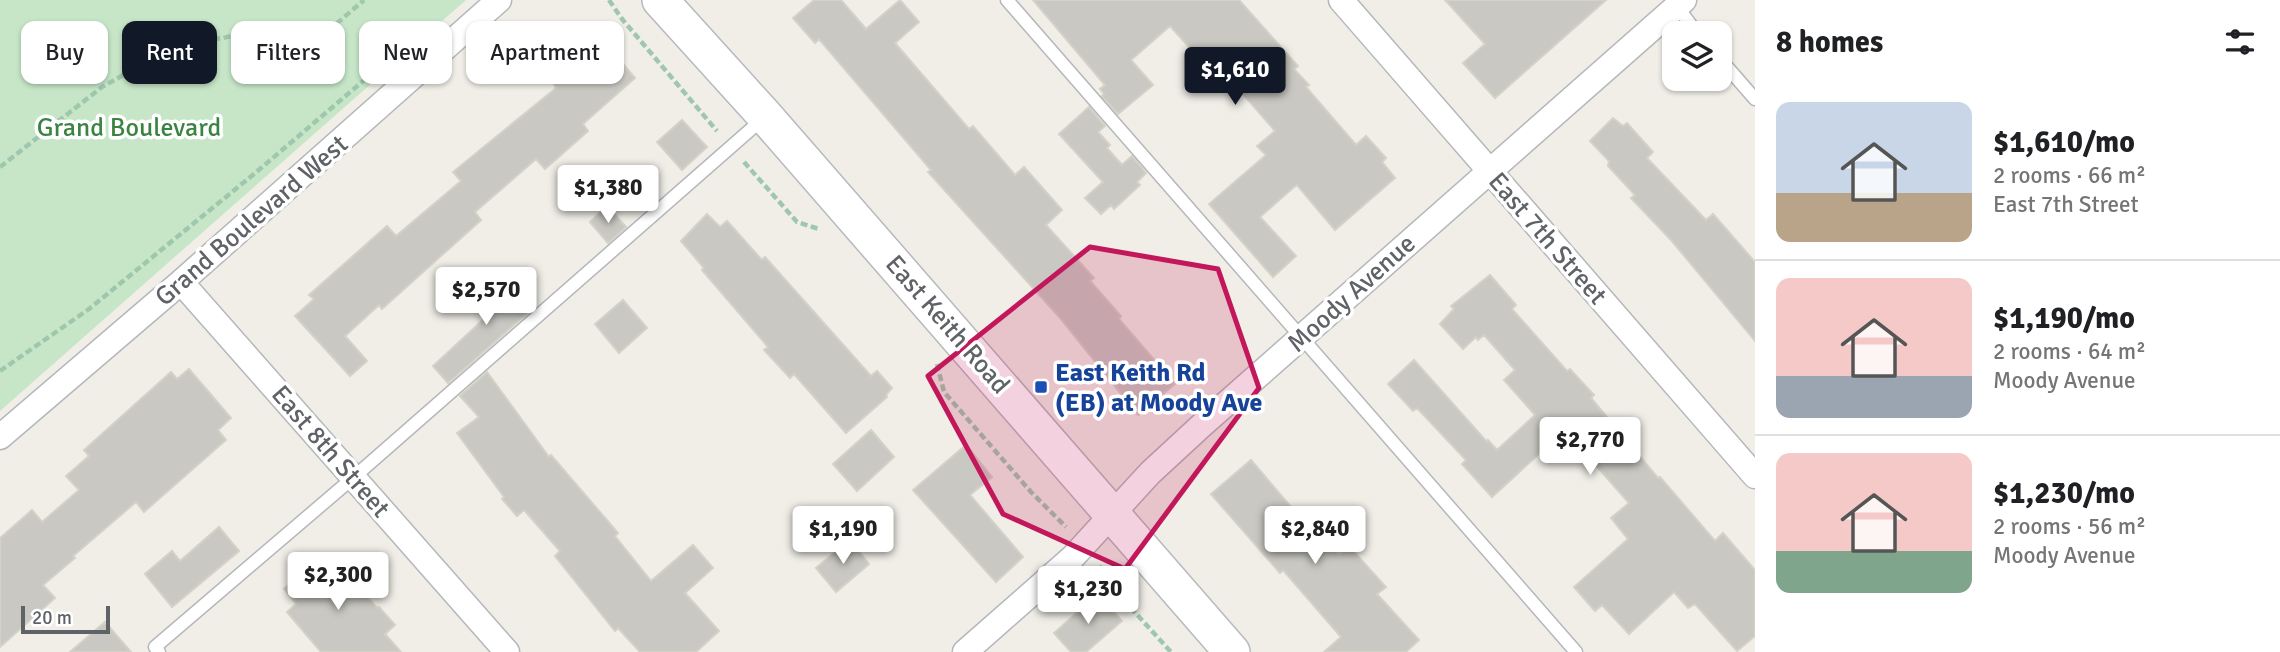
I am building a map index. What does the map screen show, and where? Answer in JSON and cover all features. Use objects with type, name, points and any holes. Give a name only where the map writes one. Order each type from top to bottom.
[{"type":"street","name":"Grand Boulevard West","points":[[0,438],[181,282],[499,0]]},
{"type":"street","name":"East Keith Road","points":[[660,0],[1232,652]]},
{"type":"street","name":"East 7th Street","points":[[1340,0],[1755,476]]},
{"type":"street","name":"Moody Avenue","points":[[965,652],[1073,557],[1150,473],[1677,2]]},
{"type":"street","name":"East 8th Street","points":[[181,282],[507,652]]},
{"type":"lane","points":[[1007,0],[1576,652]]},
{"type":"lane","points":[[1677,2],[1690,21]]},
{"type":"lane","points":[[1732,73],[1755,99]]},
{"type":"lane","points":[[154,651],[765,117]]},
{"type":"path","points":[[0,167],[102,87],[173,47],[238,35],[309,34],[335,25],[364,0]]},
{"type":"path","points":[[609,0],[724,139]]},
{"type":"path","points":[[0,371],[89,309],[359,84]]},
{"type":"path","points":[[742,160],[797,222],[821,230]]},
{"type":"path","points":[[935,358],[944,392],[1031,492],[1071,532]]},
{"type":"path","points":[[1094,559],[1110,584],[1171,652]]},
{"type":"highlighted area","points":[[1090,247],[1218,269],[1259,388],[1125,569],[1003,514],[928,376]]},
{"type":"green space","name":"Grand Boulevard","points":[[0,0],[466,0],[442,21],[359,21],[359,84],[371,84],[0,411]]},
{"type":"building","points":[[814,0],[841,0],[866,29],[900,0],[919,22],[895,43],[969,129],[973,126],[1015,175],[1024,167],[1062,210],[1046,225],[1094,278],[1090,281],[1121,316],[1119,319],[1175,384],[1138,415],[1061,319],[928,172],[931,170],[819,39],[815,43],[793,18]]},
{"type":"building","points":[[1033,0],[1239,0],[1298,66],[1294,69],[1309,85],[1306,87],[1356,145],[1366,136],[1386,158],[1382,162],[1395,178],[1335,230],[1297,185],[1294,187],[1260,217],[1296,256],[1273,277],[1209,204],[1266,155],[1257,146],[1275,131],[1215,62],[1208,68],[1170,26],[1131,60],[1153,85],[1118,114],[1102,96],[1104,94],[1100,89],[1105,85]]},
{"type":"building","points":[[1445,0],[1606,0],[1495,98],[1463,63],[1485,44]]},
{"type":"building","points":[[624,65],[635,78],[583,124],[588,131],[545,169],[536,159],[475,212],[481,220],[382,309],[379,305],[345,336],[367,361],[350,376],[295,316],[314,299],[309,295],[387,226],[396,236],[461,181],[453,172],[556,88],[554,85],[624,84]]},
{"type":"building","points":[[1089,107],[1105,126],[1098,132],[1110,145],[1107,148],[1122,165],[1132,156],[1146,173],[1137,182],[1140,185],[1114,209],[1111,205],[1101,214],[1085,198],[1103,182],[1059,134]]},
{"type":"building","points":[[1613,118],[1623,126],[1627,123],[1653,152],[1647,158],[1706,220],[1713,214],[1755,262],[1755,341],[1671,240],[1631,198],[1635,195],[1608,166],[1609,161],[1590,141]]},
{"type":"building","points":[[682,120],[707,147],[682,170],[657,142]]},
{"type":"building","points":[[607,206],[626,227],[608,243],[590,222]]},
{"type":"building","points":[[707,214],[720,227],[727,221],[762,260],[765,257],[871,376],[877,371],[892,388],[887,397],[846,433],[794,374],[790,378],[764,350],[768,347],[702,270],[704,268],[681,241]]},
{"type":"building","points":[[1490,275],[1516,305],[1512,309],[1567,371],[1570,369],[1594,395],[1591,398],[1658,478],[1660,477],[1715,541],[1723,533],[1755,570],[1755,636],[1737,651],[1695,604],[1688,608],[1674,592],[1629,634],[1602,605],[1595,611],[1574,587],[1628,539],[1611,518],[1629,503],[1577,444],[1562,458],[1550,444],[1492,497],[1462,464],[1466,460],[1417,408],[1413,411],[1388,384],[1414,360],[1497,450],[1535,415],[1504,380],[1515,370],[1484,335],[1478,340],[1476,337],[1463,349],[1440,324],[1454,309],[1451,306]]},
{"type":"building","points":[[505,276],[533,308],[448,383],[433,366],[486,317],[474,303]]},
{"type":"building","points":[[623,300],[647,328],[619,353],[595,324]]},
{"type":"building","points":[[189,369],[231,418],[218,430],[226,440],[144,512],[136,502],[73,556],[75,558],[43,585],[55,598],[0,647],[0,538],[32,510],[42,522],[79,490],[66,476],[89,456],[84,450],[171,372],[177,379]]},
{"type":"building","points":[[487,372],[549,457],[551,455],[618,533],[615,536],[651,581],[693,545],[713,568],[685,593],[719,631],[696,652],[640,652],[618,628],[615,631],[555,556],[560,551],[524,510],[517,516],[502,499],[504,497],[457,433],[479,417],[460,396]]},
{"type":"building","points":[[871,430],[894,457],[857,491],[833,464]]},
{"type":"building","points":[[966,445],[992,477],[970,495],[1023,557],[996,582],[913,490]]},
{"type":"building","points":[[1251,460],[1303,521],[1308,517],[1339,554],[1349,546],[1386,587],[1377,594],[1419,640],[1406,652],[1324,652],[1341,637],[1283,570],[1280,573],[1211,494]]},
{"type":"building","points":[[219,527],[239,551],[172,607],[145,574],[172,551],[180,561]]},
{"type":"building","points":[[850,540],[869,564],[836,592],[816,568]]},
{"type":"building","points":[[320,558],[331,570],[339,562],[377,608],[379,607],[395,625],[385,634],[401,652],[321,652],[287,612],[296,604],[284,589]]},
{"type":"building","points":[[1098,594],[1122,621],[1086,652],[1071,652],[1054,633]]},
{"type":"building","points":[[105,622],[131,652],[70,652]]},
{"type":"place","name":"East Keith Rd (EB) at Moody Ave","points":[[1041,387]]}]
